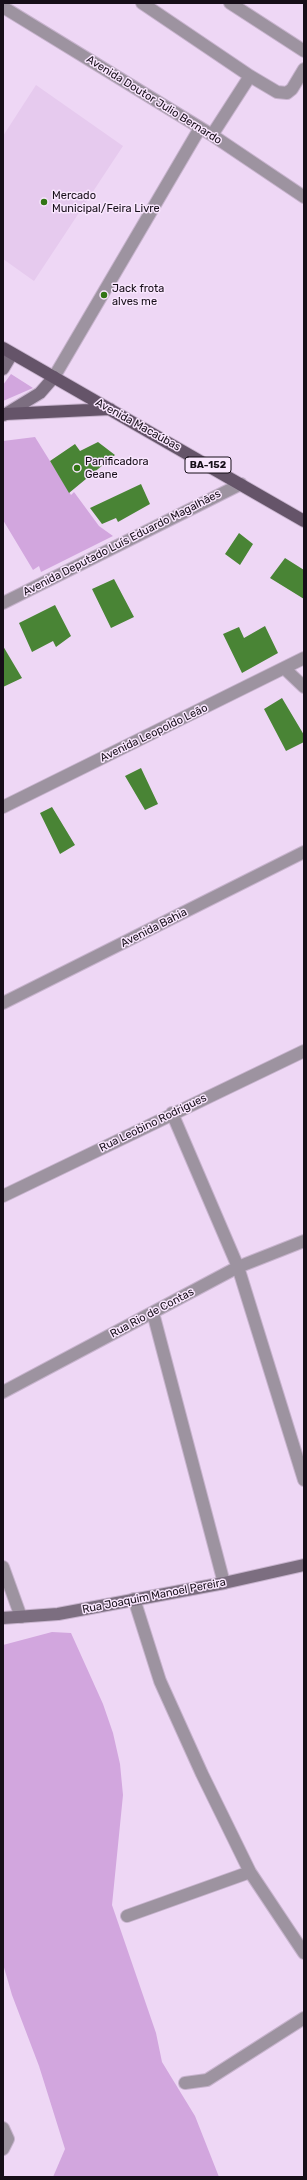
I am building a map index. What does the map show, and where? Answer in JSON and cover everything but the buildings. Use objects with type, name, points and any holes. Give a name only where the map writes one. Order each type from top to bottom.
[{"type":"main road","name":"BA-152","points":[[7,351],[54,377]]},
{"type":"main road","name":"Avenida Macaúbas","points":[[54,377],[304,521]]},
{"type":"main road","points":[[4,415],[110,409]]},
{"type":"street","points":[[142,3],[250,76],[277,92],[286,93],[292,89],[304,69]]},
{"type":"street","points":[[230,3],[304,51]]},
{"type":"street","name":"Avenida Doutor Julio Bernardo","points":[[5,8],[212,135],[304,197]]},
{"type":"street","points":[[212,135],[250,76]]},
{"type":"street","points":[[4,415],[40,393],[54,377],[200,128]]},
{"type":"street","points":[[3,369],[7,351]]},
{"type":"street","name":"Avenida Deputado Luís Eduardo Magalhães","points":[[3,603],[241,484]]},
{"type":"street","name":"Avenida Leopoldo Leão","points":[[3,807],[304,658]]},
{"type":"street","points":[[284,668],[304,687]]},
{"type":"street","name":"Avenida Bahia","points":[[3,1003],[304,852]]},
{"type":"street","name":"Rua Leobino Rodrigues","points":[[3,1196],[172,1113],[304,1051]]},
{"type":"street","points":[[172,1113],[238,1267],[304,1480]]},
{"type":"street","name":"Rua Rio de Contas","points":[[3,1392],[238,1267],[304,1241]]},
{"type":"street","points":[[153,1313],[224,1583]]},
{"type":"street","name":"Rua Joaquim Manoel Pereira","points":[[3,1618],[58,1614],[224,1583],[304,1565]]},
{"type":"street","points":[[3,1567],[21,1617]]},
{"type":"street","points":[[134,1599],[160,1681],[202,1774],[250,1872],[304,1953]]},
{"type":"street","points":[[127,1916],[250,1872]]},
{"type":"street","points":[[185,2083],[207,2080],[304,2018]]},
{"type":"street","points":[[3,2128],[8,2139],[3,2149]]},
{"type":"shaded area","name":"Mercado Municipal/Feira Livre","points":[[36,85],[123,146],[34,281],[3,259],[3,136]]},
{"type":"shaded area","points":[[11,374],[33,388],[3,401],[3,385]]},
{"type":"shaded area","points":[[35,437],[71,495],[74,492],[99,526],[113,536],[41,572],[39,566],[33,570],[3,520],[3,441]]},
{"type":"shaded area","points":[[52,1632],[71,1633],[103,1704],[113,1733],[120,1764],[123,1795],[112,1905],[156,2033],[162,2062],[195,2116],[219,2177],[53,2177],[65,2149],[39,2066],[12,1995],[3,1964],[3,1645]]},
{"type":"place","name":"Mercado Municipal/Feira Livre","points":[[44,202]]},
{"type":"place","name":"Jack frota alves me","points":[[104,295]]},
{"type":"place","name":"Panificadora Geane","points":[[77,468]]}]
